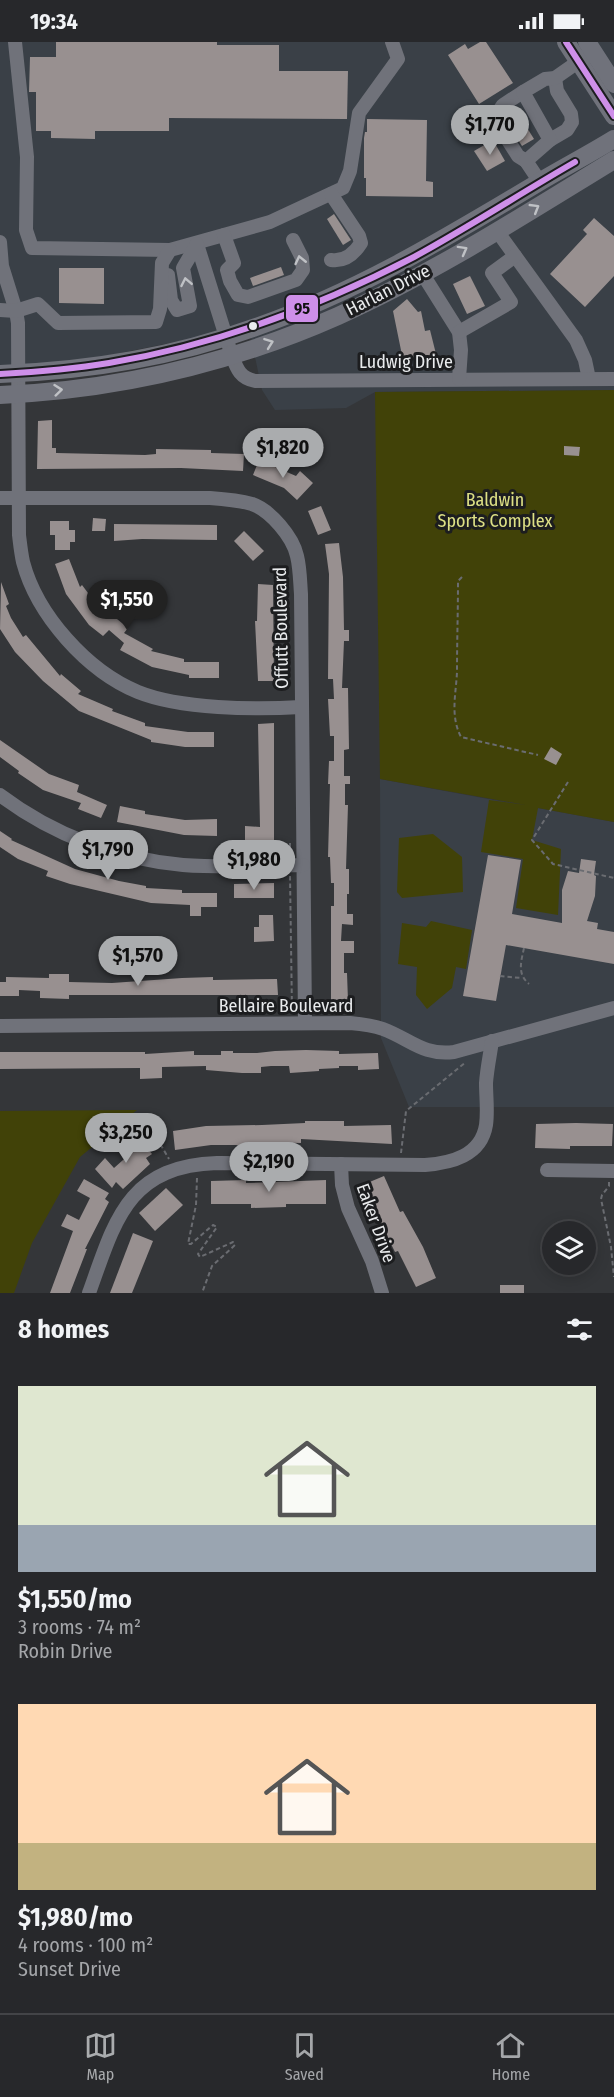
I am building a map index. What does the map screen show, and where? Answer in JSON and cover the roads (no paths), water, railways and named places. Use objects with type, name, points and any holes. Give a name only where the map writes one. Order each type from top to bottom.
[{"type":"main road","points":[[566,42],[586,52],[614,84]]},
{"type":"main road","points":[[586,52],[614,116]]},
{"type":"main road","name":"Harlan Drive","points":[[9,374],[127,361],[226,337],[276,320],[376,276],[456,234],[614,139]]},
{"type":"main road","name":"Harlan Drive","points":[[9,394],[123,381],[232,356],[336,317],[498,231],[614,160]]},
{"type":"main road","points":[[572,186],[595,176],[614,172]]},
{"type":"street","points":[[15,42],[27,157],[26,230],[32,248],[170,249],[270,222],[343,188],[350,171],[360,113],[398,59],[392,42]]},
{"type":"street","points":[[540,182],[526,162],[518,156],[496,123],[496,114],[503,105],[523,92],[545,79],[555,78],[586,52]]},
{"type":"street","points":[[526,162],[550,140],[567,130],[572,122],[571,114],[557,91],[555,78]]},
{"type":"street","points":[[523,92],[550,140]]},
{"type":"street","points":[[331,194],[359,236],[361,243],[349,257],[338,261],[331,260]]},
{"type":"street","points":[[498,231],[576,340],[590,379]]},
{"type":"street","points":[[224,235],[234,263],[227,270],[230,281],[238,295],[248,297],[296,280],[303,270],[302,258],[293,240]]},
{"type":"street","points":[[0,242],[2,266],[16,311],[9,394],[19,534],[24,562],[34,591],[51,619],[79,654],[109,676],[138,692],[203,706],[301,707]]},
{"type":"street","points":[[170,249],[168,275],[171,300],[177,310],[190,306],[183,268],[197,243]]},
{"type":"street","name":"Ludwig Drive","points":[[197,243],[232,356],[239,373],[245,379],[255,381],[614,379]]},
{"type":"street","points":[[0,310],[16,311],[38,304],[58,323],[156,322],[160,309],[162,263],[170,249]]},
{"type":"street","points":[[459,332],[511,302],[492,273],[515,256]]},
{"type":"street","points":[[422,273],[459,332],[461,350],[459,379]]},
{"type":"street","name":"Offutt Boulevard","points":[[0,498],[210,498],[233,500],[255,505],[288,533],[297,555],[301,594],[305,1023]]},
{"type":"street","points":[[0,795],[21,811],[59,831],[127,856],[202,866],[303,865]]},
{"type":"street","name":"Bellaire Boulevard","points":[[0,1026],[305,1023],[369,1025],[399,1036],[419,1048],[443,1054],[614,1008]]},
{"type":"street","points":[[89,1293],[110,1232],[125,1206],[141,1189],[178,1167],[195,1164],[425,1165],[442,1164],[459,1159],[471,1152],[484,1133],[486,1124],[487,1074],[492,1041]]},
{"type":"street","name":"Eaker Drive","points":[[341,1164],[342,1185],[348,1208],[372,1261],[381,1293]]},
{"type":"street","points":[[547,1170],[611,1170]]},
{"type":"park label","name":"Baldwin Sports Complex","points":[[495,510]]}]
